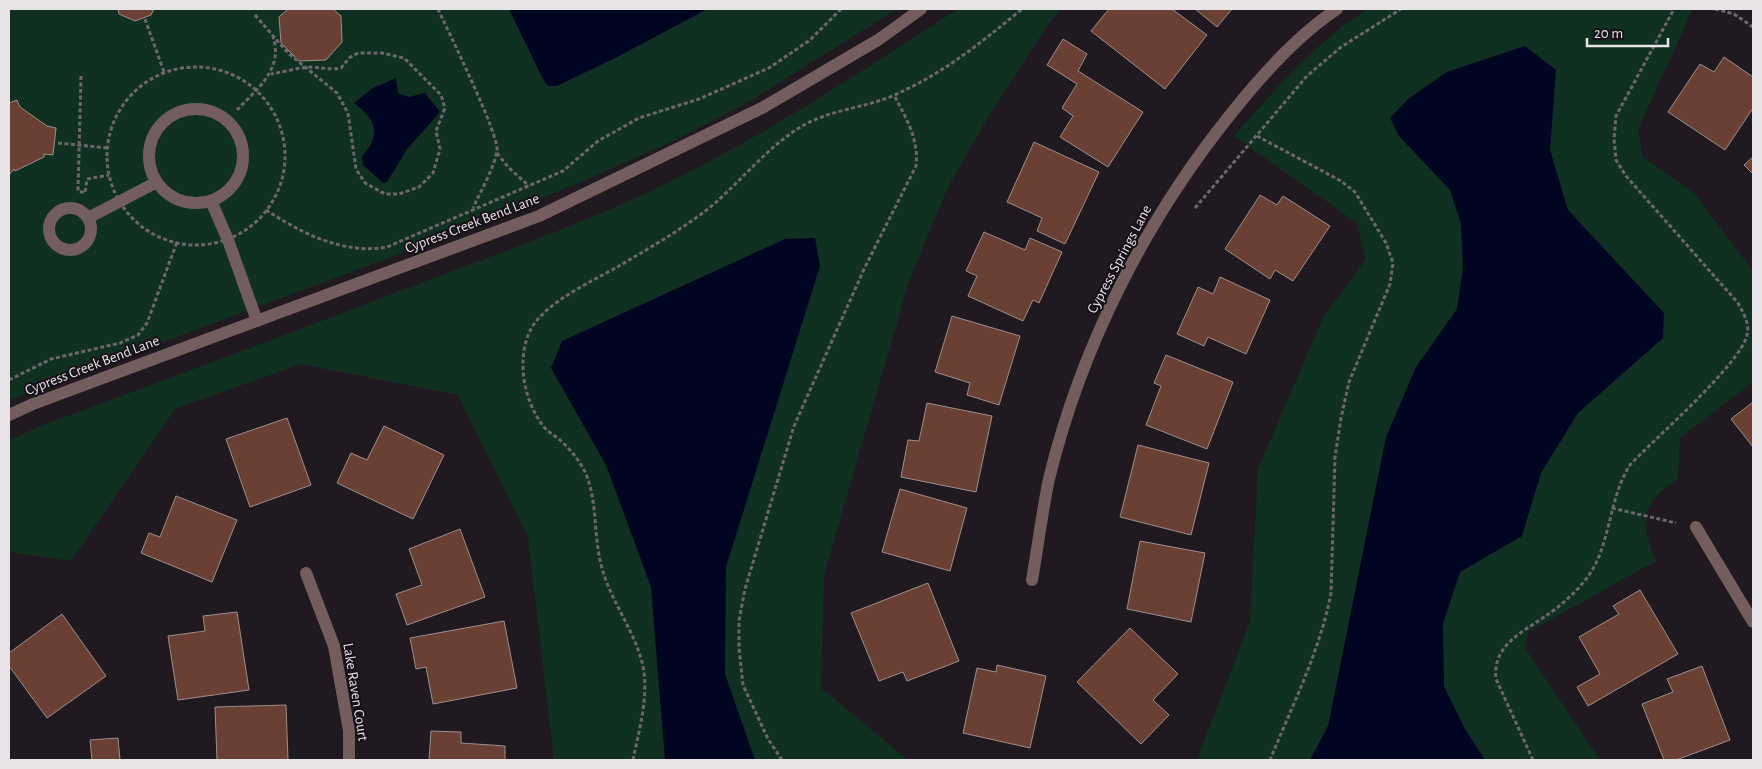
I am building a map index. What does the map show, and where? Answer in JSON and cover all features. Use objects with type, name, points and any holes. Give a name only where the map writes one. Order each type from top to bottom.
[{"type":"street","name":"Cypress Creek Bend Lane","points":[[9,415],[539,216],[762,108],[878,40],[921,9]]},
{"type":"street","name":"Cypress Springs Lane","points":[[1032,580],[1049,480],[1066,422],[1095,339],[1136,258],[1172,193],[1200,153],[1242,100],[1284,54],[1337,9]]},
{"type":"street","points":[[190,108],[207,108],[221,115],[232,125],[241,140],[244,155],[242,170],[235,183],[211,202],[199,204],[182,202],[168,194],[157,182],[149,160],[150,146],[155,133],[175,112],[190,108]]},
{"type":"street","points":[[88,218],[157,182]]},
{"type":"street","points":[[211,202],[228,240],[257,321]]},
{"type":"street","points":[[1696,527],[1753,622]]},
{"type":"street","name":"Lake Raven Court","points":[[306,573],[334,646],[349,731],[349,760]]},
{"type":"path","points":[[438,9],[495,138],[496,152],[472,209]]},
{"type":"path","points":[[266,210],[299,230],[344,246],[364,250],[387,247],[564,170],[598,141],[639,118],[699,99],[769,68],[810,40],[841,9]]},
{"type":"path","points":[[633,760],[642,720],[643,666],[602,569],[597,546],[595,503],[585,472],[576,458],[545,429],[535,413],[523,373],[523,352],[530,331],[540,316],[569,295],[661,241],[702,214],[788,135],[808,123],[894,95],[959,60],[1022,9]]},
{"type":"path","points":[[1195,208],[1307,76],[1341,46],[1401,9]]},
{"type":"path","points":[[1533,760],[1505,703],[1496,679],[1495,666],[1501,651],[1516,635],[1548,614],[1575,592],[1591,572],[1599,553],[1620,481],[1630,465],[1734,359],[1748,335],[1746,319],[1738,303],[1626,176],[1616,160],[1614,139],[1616,116],[1674,9]]},
{"type":"path","points":[[1715,9],[1734,14],[1753,27]]},
{"type":"path","points":[[255,15],[288,53],[305,69],[337,93],[348,113],[356,169],[365,183],[386,194],[399,194],[418,187],[433,173],[440,149],[436,131],[444,108],[441,95],[404,58],[382,53],[358,53],[349,58],[341,68],[326,71],[312,67],[305,69],[272,74]]},
{"type":"path","points":[[145,19],[164,72]]},
{"type":"path","points":[[237,110],[272,74],[275,58],[274,40],[269,30]]},
{"type":"path","points":[[112,185],[109,174],[108,148],[113,127],[124,106],[135,92],[164,72],[184,68],[217,69],[231,73],[256,90],[273,109],[281,126],[284,144],[282,177],[276,196],[266,210],[240,234]]},
{"type":"path","points":[[81,76],[78,191],[85,193],[87,178],[109,174]]},
{"type":"path","points":[[782,760],[768,739],[743,685],[739,648],[739,621],[745,589],[794,426],[865,267],[916,166],[918,151],[912,131],[894,95]]},
{"type":"path","points":[[1257,136],[1333,177],[1355,192],[1382,236],[1393,263],[1390,284],[1349,382],[1341,418],[1336,457],[1331,593],[1327,610],[1320,635],[1270,760]]},
{"type":"path","points":[[58,143],[108,148]]},
{"type":"path","points":[[496,152],[508,167],[528,186]]},
{"type":"path","points":[[128,213],[154,234],[177,242],[212,244]]},
{"type":"path","points":[[9,380],[41,363],[120,343],[138,335],[147,323],[177,242]]},
{"type":"path","points":[[1612,508],[1636,515],[1696,527]]},
{"type":"green space","points":[[9,9],[509,9],[543,79],[556,86],[617,57],[707,9],[897,9],[745,104],[671,142],[581,182],[426,244],[9,400]]},
{"type":"green space","points":[[958,9],[1061,9],[1049,23],[987,119],[947,189],[908,284],[824,575],[821,688],[908,760],[554,760],[528,537],[458,395],[301,364],[175,409],[71,561],[9,552],[9,440],[38,427],[521,245],[637,197],[703,165],[778,123]]},
{"type":"green space","points":[[1368,9],[1693,9],[1638,129],[1643,157],[1694,193],[1753,271],[1753,382],[1680,438],[1678,479],[1656,497],[1646,514],[1647,534],[1656,561],[1528,632],[1525,648],[1600,760],[1197,760],[1250,622],[1258,469],[1323,318],[1366,259],[1357,223],[1234,136],[1296,68],[1330,36]]},
{"type":"water","points":[[509,9],[707,9],[617,57],[557,86],[548,86]]},
{"type":"water","points":[[1525,46],[1556,70],[1550,150],[1568,210],[1664,313],[1663,338],[1578,413],[1541,473],[1522,536],[1460,572],[1443,624],[1444,686],[1465,729],[1485,760],[1310,760],[1328,726],[1386,437],[1416,367],[1457,309],[1463,268],[1461,224],[1450,190],[1399,136],[1390,118],[1408,99],[1447,72]]},
{"type":"water","points":[[396,78],[398,93],[409,97],[425,93],[440,112],[408,148],[387,182],[383,183],[363,165],[362,157],[371,144],[374,131],[371,120],[354,103],[373,88]]},
{"type":"water","points":[[815,238],[820,266],[726,567],[725,674],[755,760],[665,760],[651,587],[606,465],[551,368],[562,341],[785,239]]},
{"type":"building","points":[[118,9],[154,9],[151,15],[135,21],[119,14]]},
{"type":"building","points":[[288,9],[333,9],[341,16],[342,42],[326,60],[299,61],[281,43],[279,17]]},
{"type":"building","points":[[1109,9],[1172,9],[1207,35],[1165,89],[1091,31]]},
{"type":"building","points":[[1195,9],[1232,9],[1217,27]]},
{"type":"building","points":[[1063,39],[1087,54],[1078,71],[1143,112],[1108,167],[1060,137],[1073,116],[1062,108],[1077,84],[1047,65]]},
{"type":"building","points":[[1724,57],[1753,77],[1753,108],[1725,150],[1668,112],[1700,64],[1714,72]]},
{"type":"building","points":[[17,100],[20,107],[47,126],[56,128],[53,155],[44,154],[44,157],[15,171],[14,169],[9,175],[9,103]]},
{"type":"building","points":[[1034,142],[1099,172],[1065,244],[1037,231],[1042,218],[1007,202]]},
{"type":"building","points":[[1753,157],[1753,174],[1744,165]]},
{"type":"building","points":[[1260,195],[1277,205],[1283,196],[1330,226],[1293,281],[1275,270],[1270,279],[1225,249]]},
{"type":"building","points":[[984,232],[1025,250],[1030,238],[1062,252],[1039,303],[1033,300],[1023,321],[968,296],[977,276],[966,271]]},
{"type":"building","points":[[1220,277],[1270,300],[1246,354],[1208,337],[1204,346],[1177,334],[1198,287],[1213,294]]},
{"type":"building","points":[[952,316],[1020,336],[999,405],[967,395],[970,383],[935,372]]},
{"type":"building","points":[[1166,355],[1233,382],[1207,449],[1146,425],[1161,386],[1154,383]]},
{"type":"building","points":[[1753,402],[1753,447],[1731,419]]},
{"type":"building","points":[[927,403],[992,416],[976,492],[901,477],[908,440],[919,441]]},
{"type":"building","points":[[287,418],[311,485],[250,507],[226,439]]},
{"type":"building","points":[[384,426],[444,455],[413,519],[337,483],[351,453],[367,460]]},
{"type":"building","points":[[1138,445],[1209,463],[1191,535],[1120,517]]},
{"type":"building","points":[[900,489],[967,508],[950,571],[882,552]]},
{"type":"building","points":[[176,496],[237,520],[212,582],[141,553],[149,533],[160,537]]},
{"type":"building","points":[[460,529],[485,597],[407,625],[396,594],[422,585],[409,549]]},
{"type":"building","points":[[1140,541],[1205,553],[1191,622],[1127,609]]},
{"type":"building","points":[[928,583],[959,661],[907,681],[903,672],[879,681],[851,613]]},
{"type":"building","points":[[1640,590],[1678,654],[1588,706],[1577,687],[1600,674],[1579,637],[1619,614],[1613,606]]},
{"type":"building","points":[[237,612],[249,690],[178,700],[168,636],[205,631],[203,616]]},
{"type":"building","points":[[62,614],[106,676],[47,718],[9,666],[9,653]]},
{"type":"building","points":[[504,621],[517,688],[433,704],[426,667],[416,669],[410,638]]},
{"type":"building","points":[[1130,628],[1178,674],[1153,700],[1169,715],[1141,744],[1077,682]]},
{"type":"building","points":[[997,665],[1046,676],[1030,748],[963,733],[977,668],[996,672]]},
{"type":"building","points":[[1702,666],[1730,740],[1676,760],[1664,760],[1642,704],[1673,692],[1667,679]]},
{"type":"building","points":[[286,705],[288,760],[217,760],[215,707]]},
{"type":"building","points":[[431,731],[461,732],[461,743],[505,746],[505,760],[429,760]]},
{"type":"building","points":[[118,738],[120,760],[92,760],[90,740]]}]
